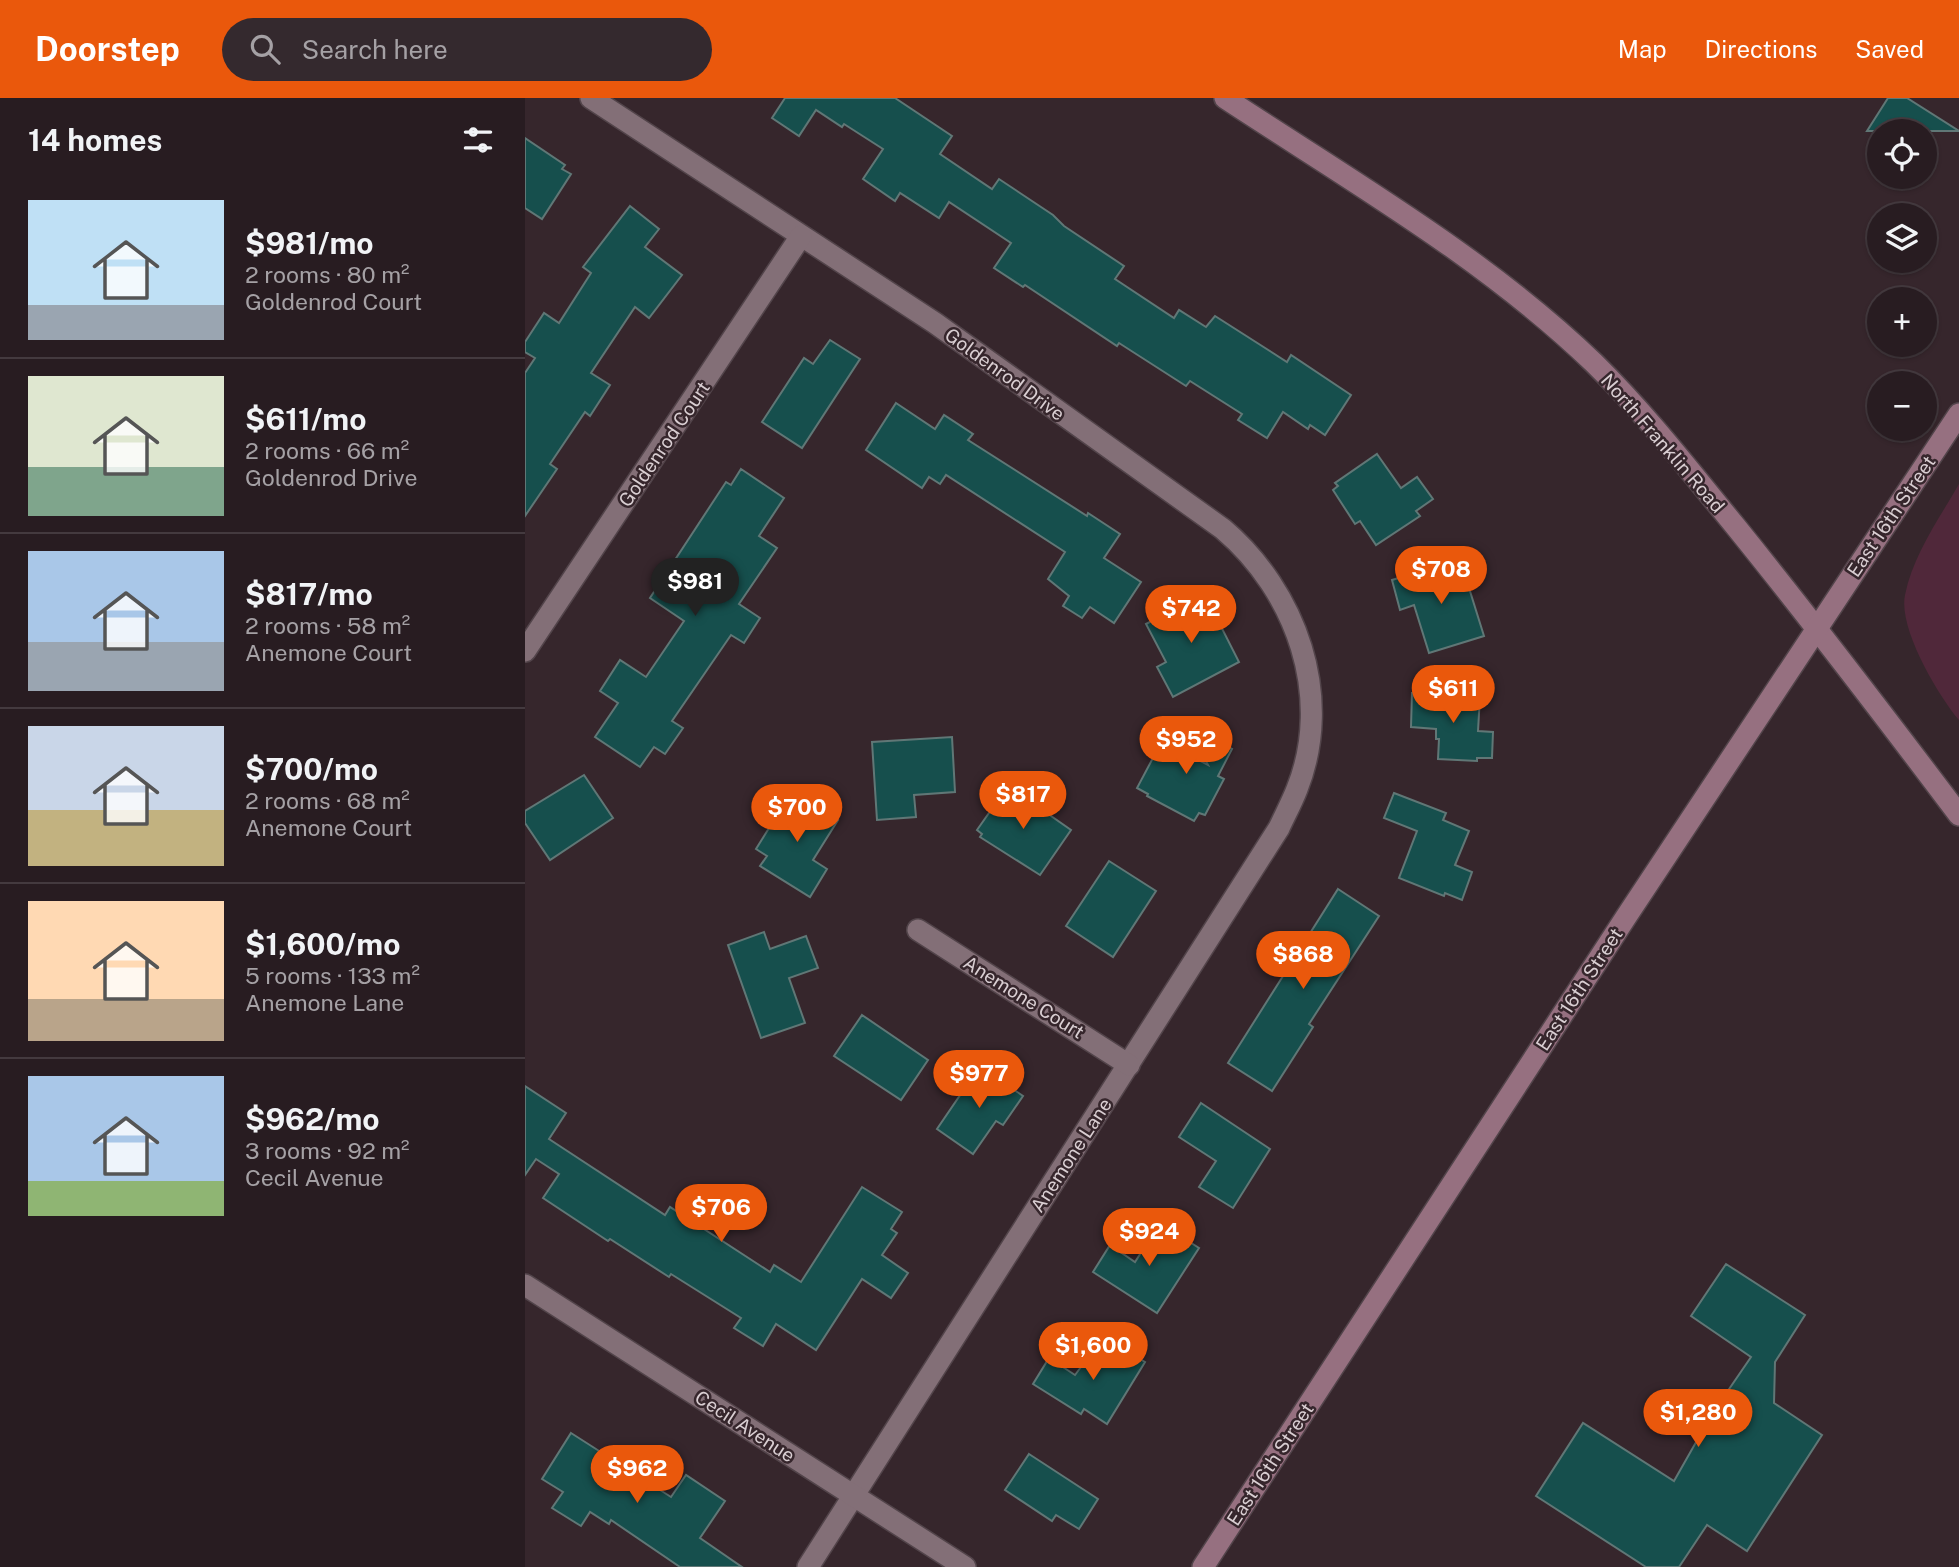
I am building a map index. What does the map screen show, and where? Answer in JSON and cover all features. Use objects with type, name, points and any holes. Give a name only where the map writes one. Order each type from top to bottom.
[{"type":"street","name":"Goldenrod Drive","points":[[591,98],[946,331],[1223,529],[1248,552],[1272,582],[1297,633],[1306,662],[1309,732]]},
{"type":"street","name":"North Franklin Road","points":[[1225,98],[1464,256],[1531,307],[1579,350],[1652,423],[1817,627],[1959,815]]},
{"type":"street","name":"Goldenrod Court","points":[[525,651],[801,236]]},
{"type":"street","name":"East 16th Street","points":[[1203,1567],[1959,414]]},
{"type":"street","name":"Anemone Lane","points":[[808,1567],[1279,828],[1298,789],[1309,732]]},
{"type":"street","name":"Anemone Court","points":[[918,930],[1129,1065]]},
{"type":"street","name":"Cecil Avenue","points":[[525,1285],[965,1567]]},
{"type":"shaded area","points":[[1959,484],[1959,720],[1921,660],[1904,609],[1905,595],[1914,566]]},
{"type":"building","points":[[785,98],[895,98],[952,136],[940,154],[992,189],[999,179],[1053,215],[1064,226],[1124,266],[1115,279],[1174,318],[1179,310],[1206,327],[1215,316],[1287,362],[1291,355],[1351,395],[1325,435],[1310,425],[1308,429],[1283,412],[1267,438],[1238,420],[1242,414],[1190,381],[1186,386],[994,268],[1011,243],[949,202],[939,218],[900,193],[895,201],[863,179],[883,149],[816,110],[799,136],[772,118]]},
{"type":"building","points":[[1888,98],[1907,98],[1959,131],[1937,131],[1937,119],[1875,119]]},
{"type":"building","points":[[525,138],[565,165],[562,169],[571,174],[542,219],[525,208]]},
{"type":"building","points":[[630,206],[659,229],[645,247],[682,275],[649,318],[635,307],[591,373],[610,385],[590,416],[585,412],[550,464],[557,469],[525,516],[525,373],[535,358],[525,352],[525,342],[544,313],[559,323],[591,273],[583,267]]},
{"type":"building","points":[[830,340],[860,359],[802,448],[762,422],[804,358],[813,364]]},
{"type":"building","points":[[896,403],[935,429],[944,415],[973,434],[968,440],[1120,534],[1104,558],[1141,582],[1114,623],[1090,607],[1082,618],[1063,606],[1069,596],[1048,579],[1065,552],[946,475],[940,484],[929,477],[922,488],[866,450]]},
{"type":"building","points":[[1377,454],[1401,488],[1417,477],[1433,499],[1416,511],[1420,516],[1376,545],[1360,521],[1355,524],[1333,490],[1338,486],[1335,483]]},
{"type":"building","points":[[741,469],[784,498],[759,536],[777,548],[739,604],[760,618],[744,643],[731,635],[672,721],[683,728],[665,754],[654,747],[640,767],[595,737],[618,703],[600,691],[620,660],[646,677],[684,621],[650,598],[726,482],[731,485]]},
{"type":"building","points":[[1449,563],[1450,568],[1456,566],[1458,575],[1464,572],[1484,636],[1429,653],[1414,605],[1400,610],[1392,580]]},
{"type":"building","points":[[1204,593],[1239,662],[1173,697],[1157,667],[1166,662],[1146,624]]},
{"type":"building","points":[[1412,693],[1480,696],[1478,731],[1493,732],[1492,758],[1477,758],[1477,761],[1438,759],[1439,739],[1436,739],[1436,729],[1411,727]]},
{"type":"building","points":[[1188,726],[1232,749],[1218,776],[1224,779],[1205,815],[1199,813],[1194,821],[1137,788],[1162,741],[1208,765]]},
{"type":"building","points":[[952,737],[955,792],[914,795],[916,817],[877,820],[872,742]]},
{"type":"building","points":[[584,775],[613,818],[550,860],[525,823],[525,811]]},
{"type":"building","points":[[1008,786],[1071,830],[1040,875],[980,837],[982,834],[977,830]]},
{"type":"building","points":[[792,791],[838,820],[813,860],[827,869],[810,897],[760,866],[767,856],[756,849]]},
{"type":"building","points":[[1394,793],[1446,813],[1443,820],[1469,831],[1455,865],[1472,872],[1462,900],[1445,893],[1444,896],[1399,878],[1417,831],[1384,818]]},
{"type":"building","points":[[1109,861],[1156,891],[1113,957],[1066,926]]},
{"type":"building","points":[[1338,889],[1379,916],[1309,1024],[1313,1027],[1272,1091],[1228,1063]]},
{"type":"building","points":[[764,932],[770,949],[806,936],[818,968],[789,978],[805,1023],[761,1038],[728,945]]},
{"type":"building","points":[[862,1015],[928,1060],[901,1100],[834,1056]]},
{"type":"building","points":[[980,1066],[1023,1096],[1003,1125],[996,1121],[973,1154],[937,1129]]},
{"type":"building","points":[[525,1086],[566,1113],[549,1139],[665,1215],[670,1207],[770,1272],[774,1265],[801,1282],[862,1187],[902,1212],[891,1229],[897,1233],[882,1255],[908,1273],[891,1298],[862,1279],[816,1350],[776,1324],[763,1346],[734,1328],[741,1318],[671,1274],[669,1277],[610,1239],[608,1241],[543,1198],[559,1174],[536,1159],[525,1175]]},
{"type":"building","points":[[1201,1103],[1270,1149],[1233,1208],[1199,1187],[1216,1161],[1179,1137]]},
{"type":"building","points":[[1160,1223],[1199,1248],[1157,1313],[1093,1272],[1110,1245],[1135,1262]]},
{"type":"building","points":[[1726,1264],[1805,1315],[1775,1362],[1774,1403],[1822,1435],[1747,1551],[1707,1525],[1679,1567],[1646,1567],[1536,1496],[1583,1423],[1674,1481],[1712,1414],[1751,1357],[1691,1316]]},
{"type":"building","points":[[1107,1339],[1145,1362],[1107,1424],[1084,1409],[1081,1414],[1033,1384],[1049,1358],[1075,1375],[1084,1363],[1090,1366]]},
{"type":"building","points":[[571,1433],[671,1497],[686,1475],[725,1501],[700,1538],[742,1567],[680,1567],[611,1520],[609,1524],[590,1512],[581,1526],[552,1508],[563,1492],[542,1479]]},
{"type":"building","points":[[1029,1454],[1098,1499],[1079,1529],[1056,1515],[1052,1521],[1005,1490]]}]
